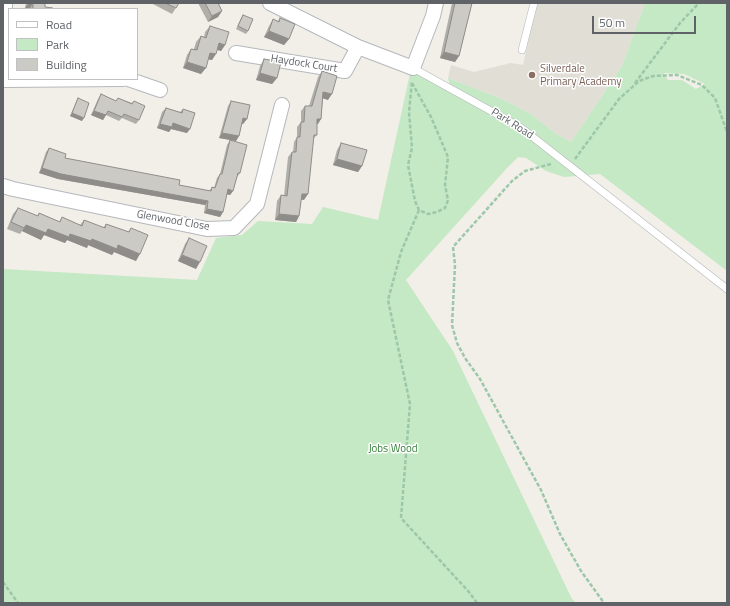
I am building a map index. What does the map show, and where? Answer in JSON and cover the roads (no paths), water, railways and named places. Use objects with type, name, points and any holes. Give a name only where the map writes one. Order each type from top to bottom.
[{"type":"street","name":"Park Road","points":[[270,3],[358,47],[414,68]]},
{"type":"street","points":[[414,68],[436,3]]},
{"type":"street","points":[[3,71],[4,5]]},
{"type":"street","name":"Haydock Court","points":[[236,53],[345,71],[358,47]]},
{"type":"street","points":[[131,80],[160,90]]},
{"type":"street","name":"Glenwood Close","points":[[3,186],[207,229],[234,228],[257,204],[282,105]]},
{"type":"lane","points":[[522,50],[534,3]]},
{"type":"lane","name":"Park Road","points":[[414,68],[520,127],[727,289]]},
{"type":"place","name":"Silverdale Primary Academy","points":[[532,75]]},
{"type":"park label","name":"Jobs Wood","points":[[393,449]]}]
